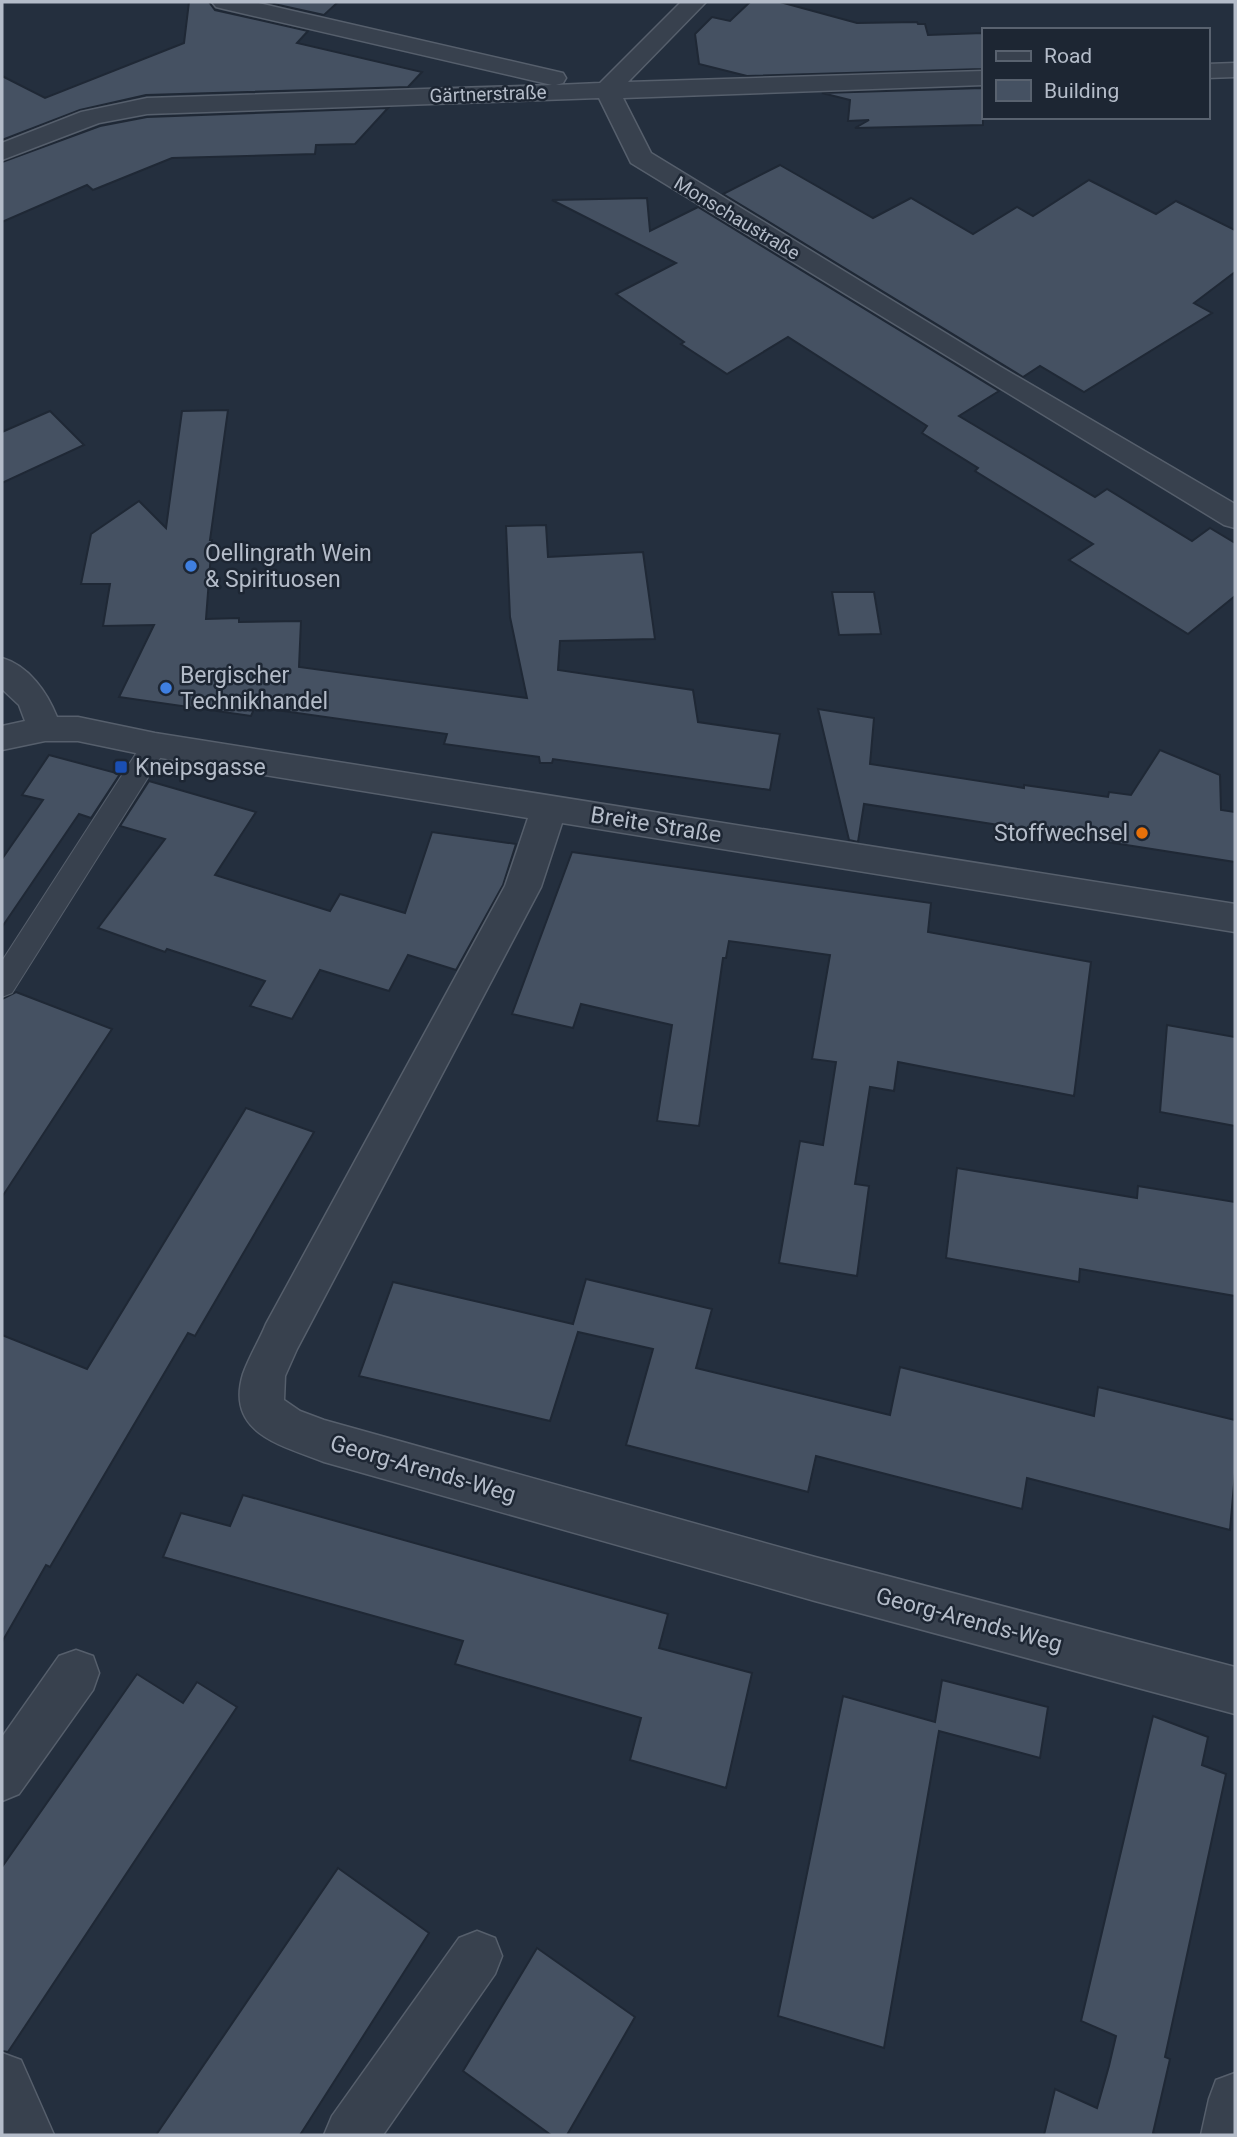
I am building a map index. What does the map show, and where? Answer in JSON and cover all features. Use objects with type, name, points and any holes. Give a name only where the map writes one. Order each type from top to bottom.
[{"type":"street","points":[[224,2],[607,90],[694,2]]},
{"type":"street","points":[[1209,71],[1235,70]]},
{"type":"street","name":"Gärtnerstraße","points":[[2,152],[74,121],[108,111],[147,106],[982,78]]},
{"type":"street","name":"Monschaustraße","points":[[607,90],[640,158],[991,373],[1235,518]]},
{"type":"street","points":[[2,670],[62,729]]},
{"type":"street","points":[[2,738],[62,729]]},
{"type":"street","name":"Breite Straße","points":[[62,729],[1235,918]]},
{"type":"street","name":"Georg-Arends-Weg","points":[[549,808],[523,887],[281,1338],[264,1376],[262,1409],[285,1426],[324,1441],[814,1579],[1235,1691]]},
{"type":"street","points":[[2,1777],[76,1673]]},
{"type":"street","points":[[351,2135],[477,1956]]},
{"type":"street","points":[[2,2079],[27,2135]]},
{"type":"street","points":[[1228,2135],[1235,2099]]},
{"type":"lane","points":[[2,985],[155,745]]},
{"type":"building","points":[[189,2],[209,2],[215,10],[308,31],[297,43],[422,72],[408,87],[146,95],[80,110],[2,140],[2,76],[45,98],[184,43]]},
{"type":"building","points":[[265,2],[338,2],[324,15]]},
{"type":"building","points":[[750,2],[780,2],[857,23],[917,22],[925,24],[928,35],[982,33],[982,69],[747,76],[699,64],[695,34],[712,17],[730,21]]},
{"type":"building","points":[[982,88],[983,125],[855,128],[869,120],[848,121],[850,100],[822,93]]},
{"type":"building","points":[[388,108],[355,144],[316,145],[315,154],[172,158],[93,190],[87,185],[2,222],[2,162],[100,126],[147,117]]},
{"type":"building","points":[[780,165],[873,218],[911,198],[973,234],[1017,207],[1033,216],[1089,180],[1156,214],[1176,201],[1235,230],[1235,272],[1194,303],[1212,313],[1084,392],[1040,366],[1023,377],[723,194]]},
{"type":"building","points":[[647,198],[650,231],[698,207],[999,391],[959,416],[1095,497],[1107,489],[1192,541],[1210,528],[1235,543],[1235,596],[1188,634],[1069,560],[1093,544],[975,471],[978,468],[922,433],[927,426],[788,337],[727,374],[681,344],[684,342],[616,294],[676,263],[552,200]]},
{"type":"building","points":[[228,410],[210,540],[206,619],[239,618],[239,622],[301,621],[299,667],[527,698],[510,617],[506,526],[546,525],[548,557],[643,552],[655,639],[560,641],[558,670],[693,690],[698,722],[780,734],[770,790],[553,759],[552,763],[540,763],[539,757],[444,744],[447,734],[255,707],[251,716],[119,697],[154,625],[103,626],[110,584],[81,584],[91,534],[139,501],[166,528],[182,411]]},
{"type":"building","points":[[50,411],[84,445],[2,483],[2,432]]},
{"type":"building","points":[[832,592],[874,592],[881,634],[839,635]]},
{"type":"building","points":[[818,709],[874,718],[870,764],[1024,788],[1024,785],[1108,797],[1109,792],[1131,795],[1160,750],[1220,775],[1221,810],[1235,812],[1235,862],[864,804],[858,842],[849,840]]},
{"type":"building","points":[[49,755],[120,774],[91,818],[79,814],[2,927],[2,859],[43,800],[22,795]]},
{"type":"building","points":[[149,781],[256,812],[215,875],[330,911],[340,894],[405,913],[432,832],[516,844],[503,885],[456,970],[408,955],[389,991],[320,970],[292,1019],[250,1006],[265,981],[167,949],[165,952],[98,928],[165,839],[120,826]]},
{"type":"building","points":[[572,852],[931,903],[928,932],[1091,962],[1074,1096],[898,1062],[894,1091],[870,1087],[855,1184],[869,1186],[857,1276],[779,1263],[800,1141],[823,1145],[836,1062],[812,1059],[830,955],[729,941],[726,958],[723,958],[699,1126],[657,1121],[672,1025],[581,1004],[573,1028],[512,1014]]},
{"type":"building","points":[[16,992],[112,1029],[2,1197],[2,999]]},
{"type":"building","points":[[1167,1025],[1235,1037],[1235,1126],[1160,1112]]},
{"type":"building","points":[[246,1108],[314,1132],[195,1336],[188,1333],[50,1567],[46,1565],[2,1642],[2,1335],[87,1369]]},
{"type":"building","points":[[957,1168],[1137,1198],[1138,1186],[1235,1202],[1235,1296],[1080,1269],[1079,1282],[946,1258]]},
{"type":"building","points":[[586,1279],[712,1309],[696,1368],[890,1415],[900,1367],[1094,1416],[1098,1387],[1235,1420],[1235,1473],[1230,1530],[1027,1478],[1022,1509],[816,1456],[808,1492],[626,1445],[653,1349],[578,1332],[550,1421],[359,1376],[393,1282],[573,1324]]},
{"type":"building","points":[[243,1495],[668,1614],[659,1648],[752,1673],[726,1788],[630,1760],[641,1718],[455,1664],[463,1641],[163,1557],[181,1513],[230,1526]]},
{"type":"building","points":[[137,1674],[183,1703],[197,1682],[237,1707],[8,2052],[2,2051],[2,1867]]},
{"type":"building","points":[[942,1680],[1048,1707],[1040,1758],[939,1731],[884,2048],[778,2016],[843,1696],[935,1722]]},
{"type":"building","points":[[1153,1716],[1208,1737],[1202,1765],[1226,1774],[1165,2057],[1170,2059],[1153,2133],[1158,2135],[1044,2135],[1055,2089],[1097,2108],[1109,2066],[1116,2036],[1081,2021]]},
{"type":"building","points":[[338,1868],[429,1933],[300,2135],[156,2135]]},
{"type":"building","points":[[537,1948],[635,2017],[567,2135],[551,2135],[463,2071]]},
{"type":"place","name":"Oellingrath Wein & Spirituosen","points":[[191,566]]},
{"type":"place","name":"Bergischer Technikhandel","points":[[166,688]]},
{"type":"place","name":"Kneipsgasse","points":[[121,767]]},
{"type":"place","name":"Stoffwechsel","points":[[1142,833]]}]
